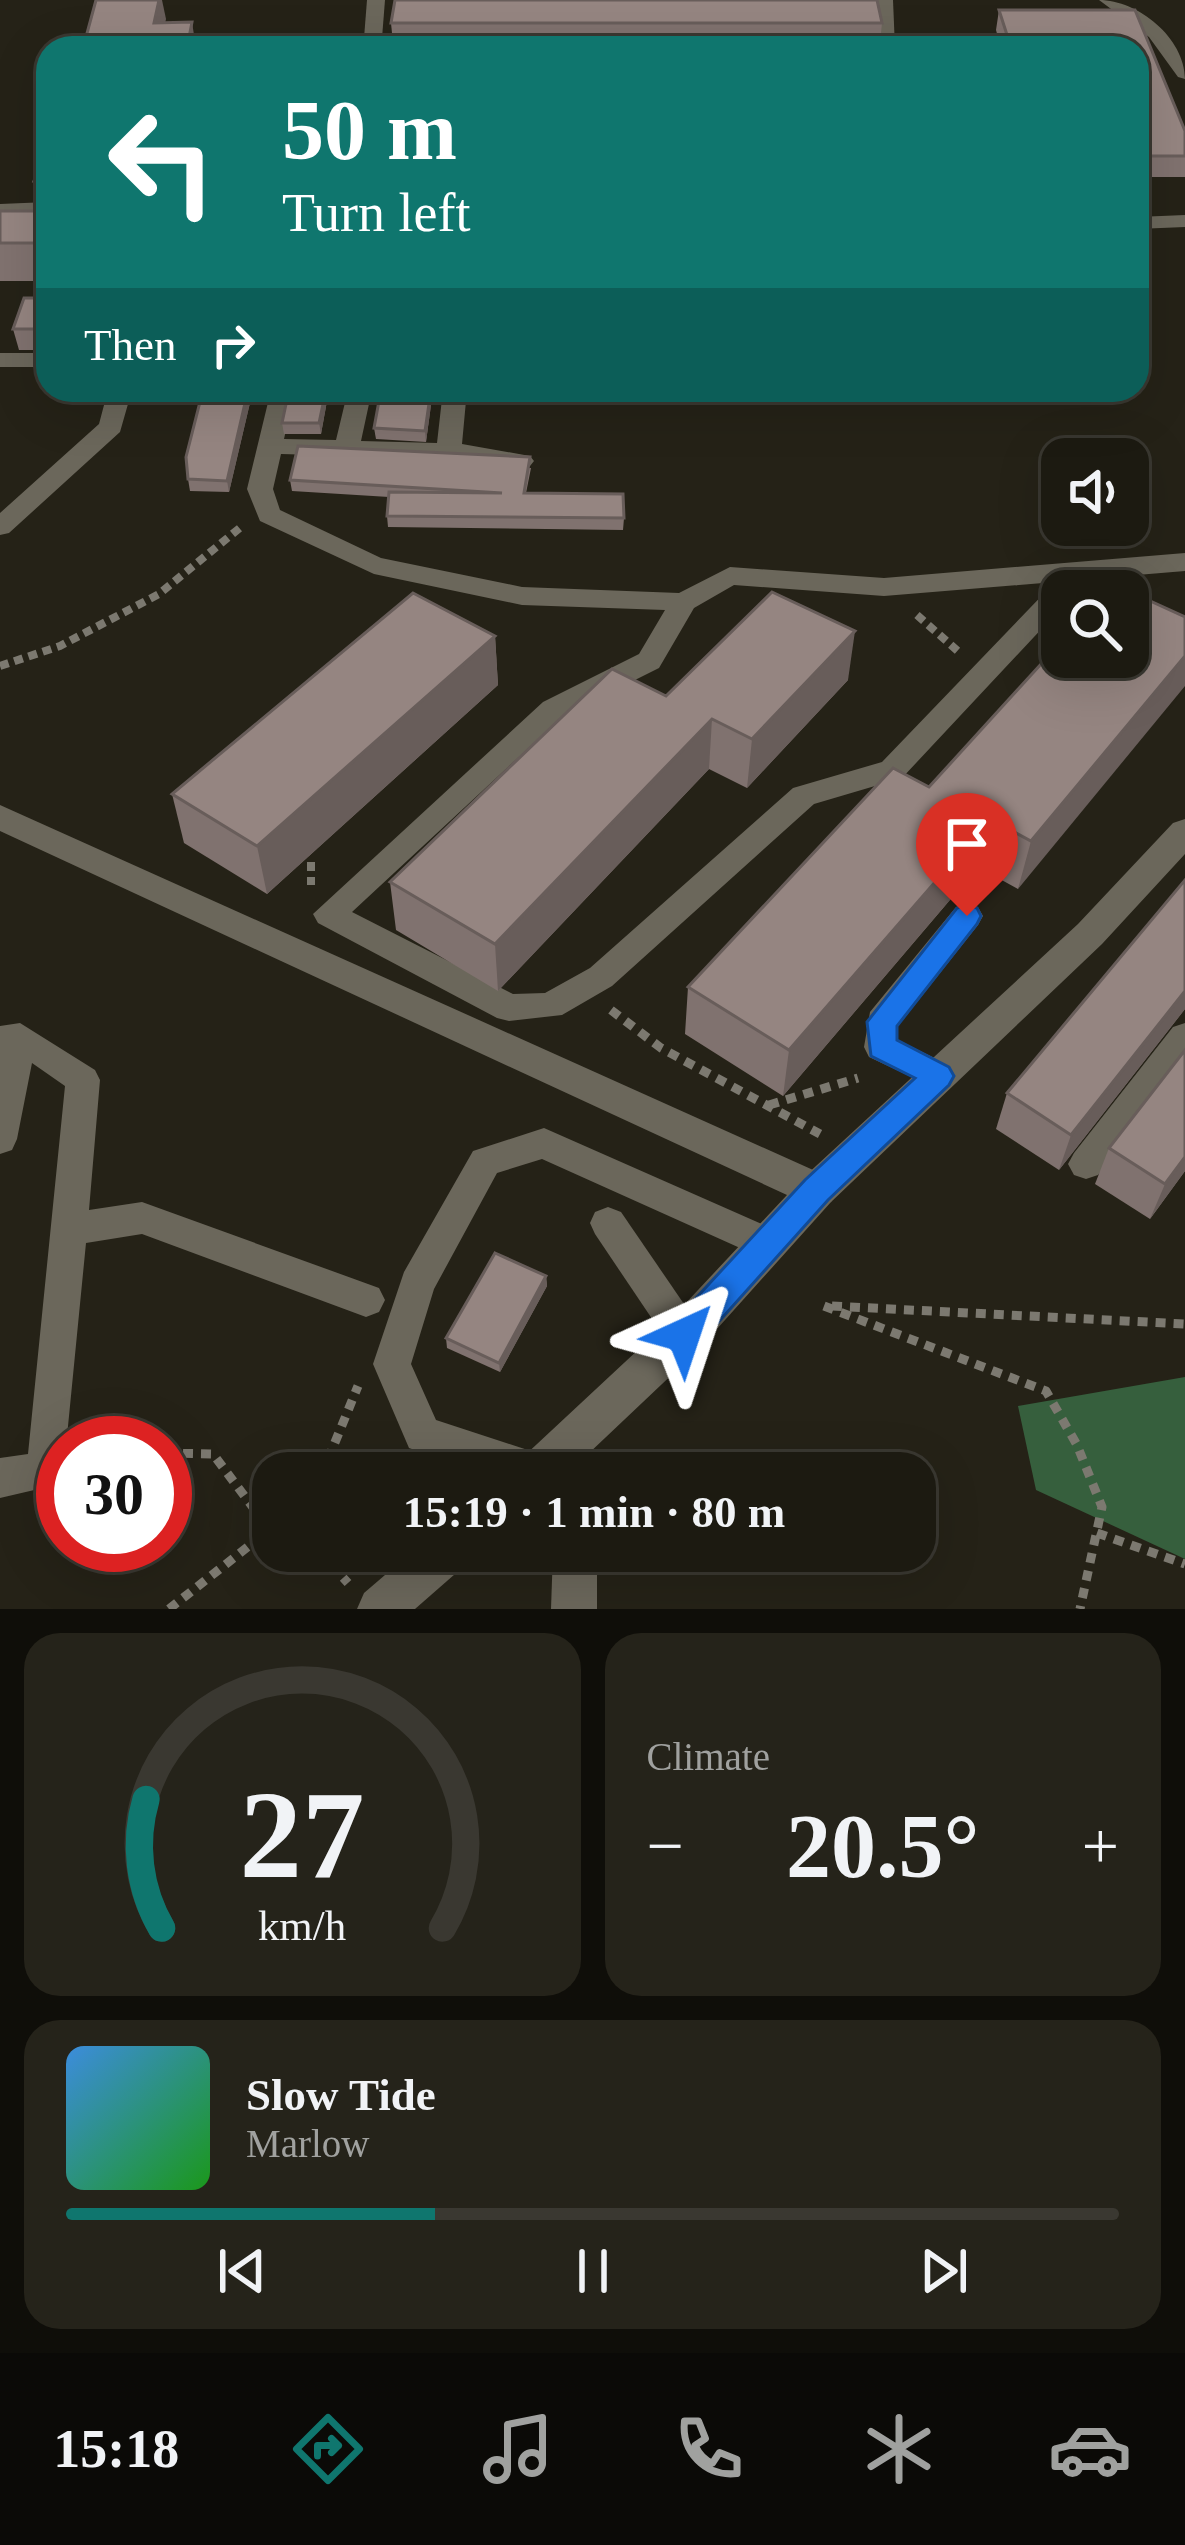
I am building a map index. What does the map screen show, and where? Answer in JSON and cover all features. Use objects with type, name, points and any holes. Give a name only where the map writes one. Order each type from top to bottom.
[{"type":"street","points":[[0,817],[817,1190]]},
{"type":"street","points":[[580,1452],[924,1069],[1090,934],[1185,832]]},
{"type":"street","points":[[380,1609],[423,1572]]},
{"type":"street","points":[[574,1609],[575,1572]]},
{"type":"lane","points":[[373,36],[376,0]]},
{"type":"lane","points":[[884,0],[886,36]]},
{"type":"lane","points":[[1108,0],[1156,34],[1185,73]]},
{"type":"lane","points":[[0,209],[36,208]]},
{"type":"lane","points":[[1149,222],[1185,221]]},
{"type":"lane","points":[[0,359],[36,360]]},
{"type":"lane","points":[[0,526],[111,427],[117,402]]},
{"type":"lane","points":[[280,402],[260,489],[269,515],[374,565],[522,596],[684,602]]},
{"type":"lane","points":[[347,446],[356,402]]},
{"type":"lane","points":[[449,451],[453,402]]},
{"type":"lane","points":[[270,446],[449,451],[524,461]]},
{"type":"lane","points":[[1093,570],[1185,562]]},
{"type":"lane","points":[[1041,574],[884,587],[730,576],[684,602],[649,661],[553,709],[329,914],[509,1008],[550,1006],[601,977],[804,796],[892,770],[1041,613]]},
{"type":"lane","points":[[924,1069],[881,1047],[882,1022],[967,916]]},
{"type":"lane","points":[[0,1139],[10,1037],[83,1080],[46,1469],[0,1478]]},
{"type":"lane","points":[[1086,1164],[1185,1037]]},
{"type":"lane","points":[[475,1452],[423,1435],[392,1364],[417,1284],[485,1162],[544,1143],[767,1244]]},
{"type":"lane","points":[[69,1229],[142,1218],[366,1300]]},
{"type":"lane","points":[[608,1223],[684,1335]]},
{"type":"path","points":[[0,666],[60,646],[159,594],[249,520],[260,489]]},
{"type":"path","points":[[884,587],[984,673]]},
{"type":"path","points":[[581,988],[661,1048],[825,1138]]},
{"type":"path","points":[[767,1106],[924,1069]]},
{"type":"path","points":[[1080,1609],[1102,1507],[1077,1444],[1046,1391],[824,1306],[1185,1324]]},
{"type":"path","points":[[192,1454],[213,1454],[252,1506]]},
{"type":"path","points":[[1096,1533],[1185,1564]]},
{"type":"path","points":[[170,1609],[252,1546]]},
{"type":"green space","points":[[1185,1377],[1185,1559],[1036,1490],[1018,1406]]},
{"type":"building","points":[[96,0],[159,0],[154,23],[192,22],[189,36],[86,36]]},
{"type":"building","points":[[395,0],[877,0],[882,23],[391,23]]},
{"type":"building","points":[[999,10],[1135,10],[1146,36],[1007,36]]},
{"type":"building","points":[[1149,44],[1185,131],[1185,156],[1149,156]]},
{"type":"building","points":[[0,211],[36,211],[36,243],[0,243]]},
{"type":"building","points":[[24,298],[36,298],[36,329],[13,329]]},
{"type":"building","points":[[200,402],[245,402],[227,481],[188,479],[186,457]]},
{"type":"building","points":[[286,402],[323,402],[319,423],[282,423]]},
{"type":"building","points":[[379,402],[429,402],[425,431],[374,428]]},
{"type":"building","points":[[298,446],[530,457],[524,493],[623,494],[624,518],[387,516],[389,492],[502,493],[290,480]]},
{"type":"building","points":[[772,592],[855,631],[752,739],[712,719],[495,944],[390,882],[612,669],[666,696]]},
{"type":"building","points":[[413,593],[495,636],[257,846],[172,794]]},
{"type":"building","points":[[1149,600],[1185,617],[1185,656],[1031,841],[990,819],[789,1050],[688,987],[893,768],[929,787],[1041,664],[1041,678],[1149,678]]},
{"type":"building","points":[[1185,880],[1185,991],[1071,1135],[1007,1093]]},
{"type":"building","points":[[1185,1050],[1185,1157],[1165,1184],[1109,1148]]},
{"type":"building","points":[[495,1253],[546,1276],[499,1363],[446,1338]]},
{"type":"route","points":[[684,1335],[817,1190],[938,1076],[881,1047],[882,1022],[967,916]]}]
